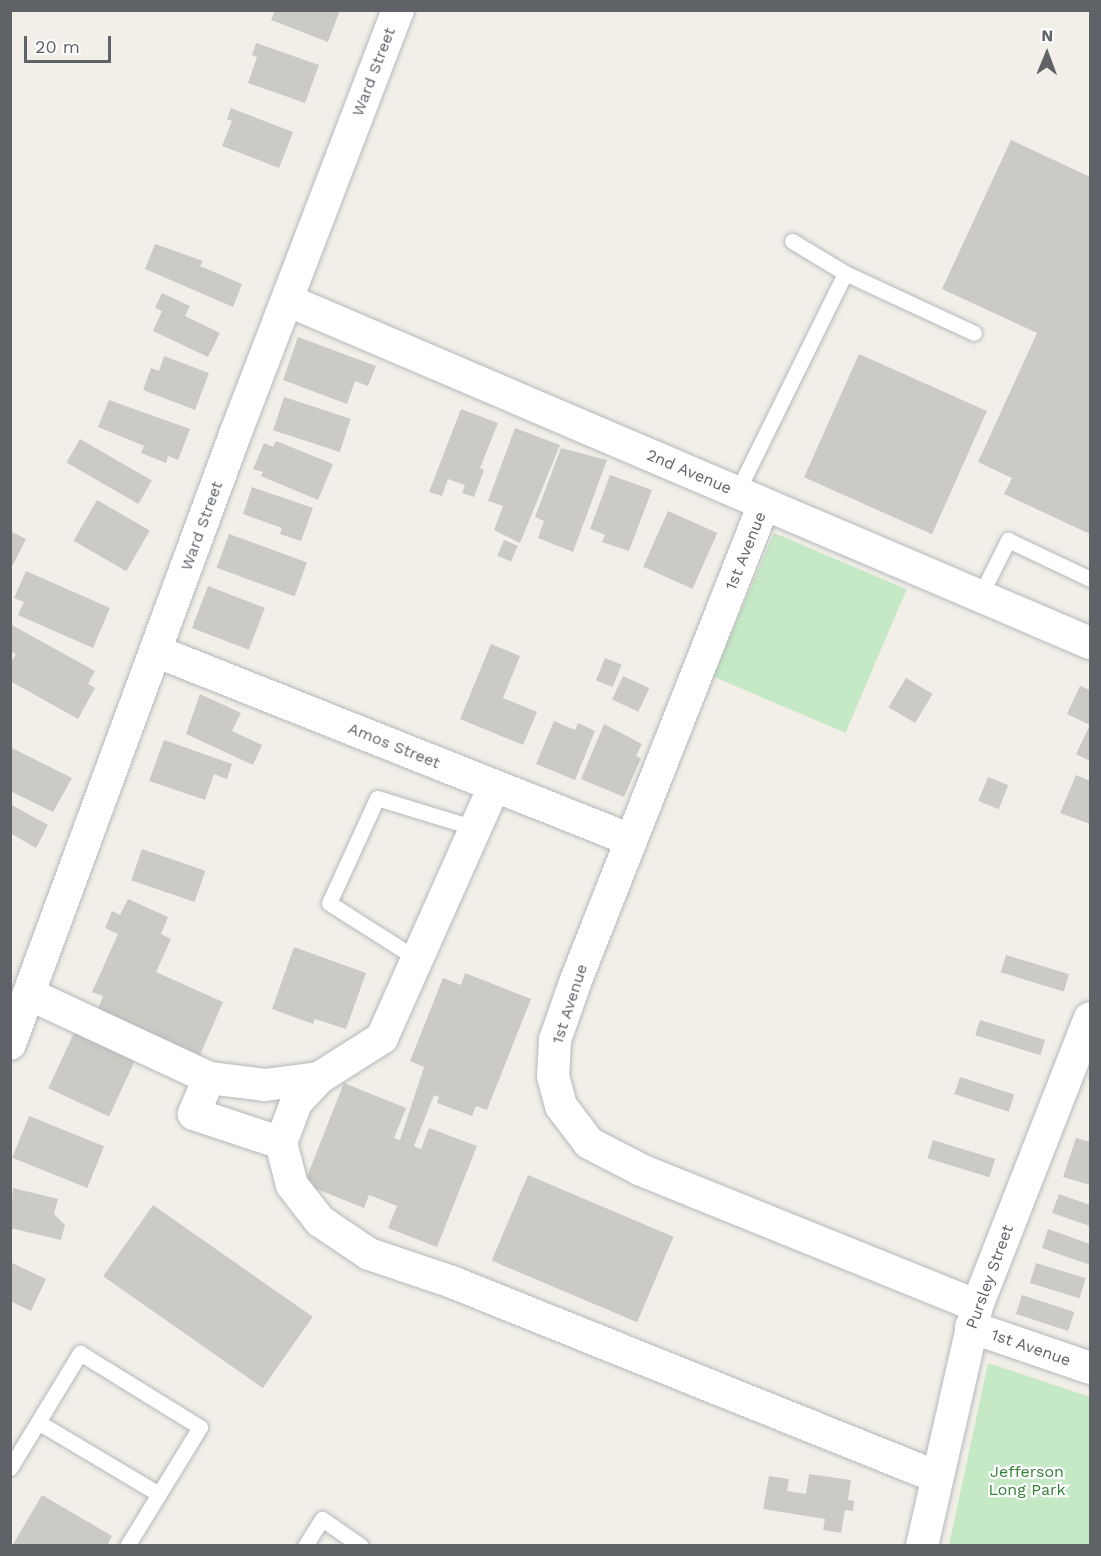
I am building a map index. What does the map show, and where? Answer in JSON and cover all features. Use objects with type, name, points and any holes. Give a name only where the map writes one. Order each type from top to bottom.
[{"type":"street","name":"Ward Street","points":[[10,1044],[158,652],[287,300],[398,10]]},
{"type":"street","name":"2nd Avenue","points":[[287,300],[1090,643]]},
{"type":"street","name":"1st Avenue","points":[[751,498],[631,840],[555,1040],[553,1076],[561,1106],[589,1143],[641,1170],[1090,1368]]},
{"type":"street","name":"Amos Street","points":[[158,652],[631,840]]},
{"type":"street","points":[[494,786],[382,1038],[319,1078],[296,1103],[281,1143],[292,1185],[320,1221],[369,1254],[452,1282],[937,1477]]},
{"type":"street","points":[[29,994],[209,1078],[265,1085],[319,1078]]},
{"type":"street","name":"Pursley Street","points":[[922,1545],[974,1317],[1090,1018]]},
{"type":"street","points":[[209,1078],[194,1114],[281,1143]]},
{"type":"lane","points":[[792,241],[845,273],[974,333]]},
{"type":"lane","points":[[751,498],[845,273]]},
{"type":"lane","points":[[980,596],[1008,540],[1090,579]]},
{"type":"lane","points":[[417,959],[329,903],[377,798],[475,828]]},
{"type":"lane","points":[[10,1468],[80,1353],[200,1427],[127,1545]]},
{"type":"lane","points":[[38,1422],[159,1494]]},
{"type":"lane","points":[[305,1545],[322,1519],[361,1545]]},
{"type":"green space","points":[[774,533],[907,589],[846,733],[713,677]]},
{"type":"green space","name":"Jefferson Long Park","points":[[988,1363],[1090,1397],[1090,1545],[949,1545]]},
{"type":"building","points":[[275,10],[340,10],[328,42],[271,20]]},
{"type":"building","points":[[256,43],[319,65],[305,103],[248,83],[257,57],[252,55]]},
{"type":"building","points":[[231,108],[293,132],[279,168],[222,146],[232,121],[227,119]]},
{"type":"building","points":[[1011,140],[1090,177],[1090,534],[1004,494],[1012,478],[978,462],[1037,333],[942,289]]},
{"type":"building","points":[[155,244],[203,261],[200,266],[242,284],[233,307],[145,269]]},
{"type":"building","points":[[162,293],[190,306],[185,316],[220,333],[208,357],[153,331],[162,311],[155,308]]},
{"type":"building","points":[[298,337],[376,366],[368,386],[355,381],[347,404],[283,380]]},
{"type":"building","points":[[859,354],[987,411],[932,534],[804,477]]},
{"type":"building","points":[[164,356],[209,373],[195,410],[143,390],[151,368],[159,371]]},
{"type":"building","points":[[284,397],[351,419],[340,452],[273,430]]},
{"type":"building","points":[[109,400],[190,429],[178,460],[168,456],[166,463],[141,453],[144,446],[98,427]]},
{"type":"building","points":[[461,409],[498,423],[480,468],[484,470],[474,497],[462,493],[465,485],[448,479],[442,496],[429,492]]},
{"type":"building","points":[[515,428],[560,445],[520,543],[494,530],[503,506],[488,501]]},
{"type":"building","points":[[80,439],[152,480],[138,504],[66,462]]},
{"type":"building","points":[[276,441],[333,464],[318,500],[261,476],[263,472],[253,469],[264,443],[273,447]]},
{"type":"building","points":[[561,448],[607,460],[573,552],[538,538],[544,521],[535,517]]},
{"type":"building","points":[[610,475],[652,490],[629,551],[602,542],[605,535],[590,529]]},
{"type":"building","points":[[252,487],[313,508],[301,541],[280,534],[282,528],[243,514]]},
{"type":"building","points":[[97,500],[150,530],[126,571],[74,541]]},
{"type":"building","points":[[668,511],[717,533],[693,589],[643,567]]},
{"type":"building","points":[[10,531],[26,539],[13,565],[10,564]]},
{"type":"building","points":[[229,534],[307,562],[295,596],[217,568]]},
{"type":"building","points":[[504,540],[518,546],[511,562],[497,556]]},
{"type":"building","points":[[26,571],[110,608],[93,648],[18,615],[24,602],[14,598]]},
{"type":"building","points":[[208,586],[265,608],[249,650],[192,628]]},
{"type":"building","points":[[10,624],[95,671],[88,684],[95,688],[78,719],[10,681],[10,664],[16,654],[10,651]]},
{"type":"building","points":[[491,644],[520,656],[503,698],[537,712],[523,745],[460,719]]},
{"type":"building","points":[[605,658],[622,665],[613,687],[596,680]]},
{"type":"building","points":[[623,676],[649,688],[638,712],[612,700]]},
{"type":"building","points":[[906,678],[933,694],[915,723],[888,707]]},
{"type":"building","points":[[1080,686],[1090,690],[1090,725],[1067,714]]},
{"type":"building","points":[[200,694],[241,713],[232,731],[262,745],[253,765],[186,734]]},
{"type":"building","points":[[554,721],[575,730],[578,723],[595,731],[575,780],[536,764]]},
{"type":"building","points":[[604,724],[642,744],[636,756],[641,758],[624,797],[581,779]]},
{"type":"building","points":[[1090,725],[1090,761],[1076,754]]},
{"type":"building","points":[[164,740],[232,764],[227,779],[214,774],[205,800],[149,781]]},
{"type":"building","points":[[10,747],[72,778],[53,812],[10,791]]},
{"type":"building","points":[[1076,775],[1090,781],[1090,824],[1060,813]]},
{"type":"building","points":[[988,777],[1008,785],[999,809],[978,801]]},
{"type":"building","points":[[10,804],[48,825],[36,848],[10,833]]},
{"type":"building","points":[[142,849],[205,871],[195,902],[131,880]]},
{"type":"building","points":[[128,899],[168,917],[161,934],[171,939],[156,972],[223,1002],[200,1055],[98,1009],[103,996],[92,992],[118,934],[105,928],[112,911],[120,915]]},
{"type":"building","points":[[294,947],[366,973],[346,1029],[315,1019],[313,1024],[272,1009]]},
{"type":"building","points":[[1006,955],[1069,974],[1064,992],[1001,972]]},
{"type":"building","points":[[465,973],[531,999],[487,1110],[476,1106],[472,1116],[437,1103],[439,1097],[434,1095],[414,1146],[421,1149],[429,1128],[477,1146],[437,1247],[388,1228],[397,1206],[369,1195],[364,1208],[304,1184],[344,1083],[406,1108],[394,1138],[400,1140],[424,1067],[410,1061],[443,978],[461,985]]},
{"type":"building","points":[[980,1020],[1045,1040],[1040,1055],[975,1035]]},
{"type":"building","points":[[74,1033],[135,1061],[109,1117],[48,1088]]},
{"type":"building","points":[[960,1077],[1014,1095],[1009,1112],[954,1094]]},
{"type":"building","points":[[29,1116],[104,1146],[87,1188],[12,1158]]},
{"type":"building","points":[[1076,1138],[1090,1142],[1090,1185],[1063,1177]]},
{"type":"building","points":[[933,1140],[995,1159],[990,1177],[927,1158]]},
{"type":"building","points":[[528,1175],[673,1237],[637,1322],[492,1261]]},
{"type":"building","points":[[13,1188],[58,1199],[54,1214],[65,1225],[61,1240],[10,1228]]},
{"type":"building","points":[[1059,1194],[1090,1205],[1090,1226],[1052,1213]]},
{"type":"building","points":[[153,1205],[313,1317],[263,1388],[103,1276]]},
{"type":"building","points":[[1048,1229],[1090,1244],[1090,1265],[1042,1248]]},
{"type":"building","points":[[10,1262],[46,1279],[31,1311],[10,1301]]},
{"type":"building","points":[[1036,1263],[1086,1278],[1080,1298],[1030,1283]]},
{"type":"building","points":[[1022,1295],[1074,1312],[1068,1331],[1016,1314]]},
{"type":"building","points":[[809,1474],[851,1480],[848,1500],[854,1501],[853,1511],[845,1510],[841,1533],[823,1530],[825,1519],[763,1509],[769,1476],[789,1479],[787,1491],[806,1494]]},
{"type":"building","points":[[42,1495],[112,1536],[107,1546],[12,1546]]}]
